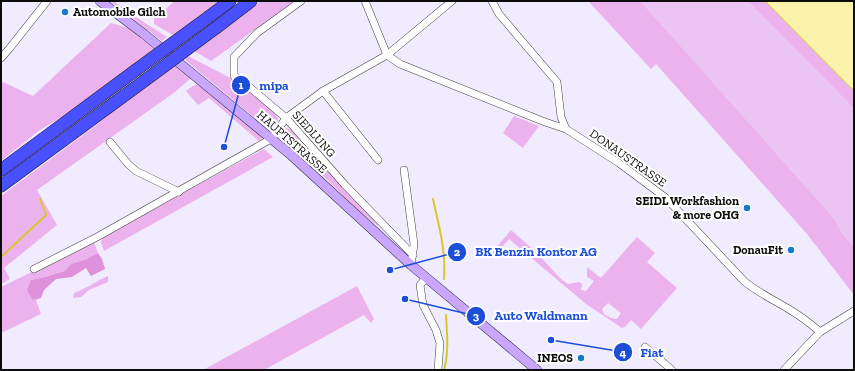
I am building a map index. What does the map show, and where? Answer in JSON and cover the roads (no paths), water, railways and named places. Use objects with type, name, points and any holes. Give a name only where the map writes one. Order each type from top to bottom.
[{"type":"highway","points":[[1,170],[230,1]]},
{"type":"highway","points":[[1,186],[218,27],[251,1]]},
{"type":"main road","name":"HAUPTSTRASSE","points":[[100,1],[144,34],[291,155],[411,265],[537,370]]},
{"type":"street","points":[[1,58],[47,1]]},
{"type":"street","name":"SIEDLUNG","points":[[301,1],[257,33],[234,57],[234,76],[289,116],[345,185],[413,255]]},
{"type":"street","points":[[366,1],[387,55],[452,1]]},
{"type":"street","points":[[492,1],[499,14],[523,44],[557,82],[561,117],[566,129]]},
{"type":"street","name":"SIEDLUNG","points":[[289,116],[323,91],[387,55]]},
{"type":"street","name":"DONAUSTRASSE","points":[[387,55],[400,64],[566,129],[619,163],[666,198],[754,290],[788,308],[820,332]]},
{"type":"street","points":[[323,91],[378,160]]},
{"type":"street","points":[[545,122],[556,116],[560,110]]},
{"type":"street","points":[[34,269],[97,237],[271,139],[289,116]]},
{"type":"street","points":[[110,142],[128,164],[136,171],[179,192]]},
{"type":"street","points":[[404,170],[414,244],[411,265]]},
{"type":"street","points":[[426,278],[420,285],[423,305],[436,330],[440,344],[438,370]]},
{"type":"street","points":[[788,368],[820,332],[854,311]]},
{"type":"street","points":[[645,347],[672,370]]},
{"type":"waterway","points":[[1,257],[46,215],[40,199]]},
{"type":"waterway","points":[[433,199],[443,249],[444,279]]},
{"type":"waterway","points":[[444,370],[447,349],[446,315]]},
{"type":"place","name":"Automobile Gilch","points":[[65,12]]},
{"type":"place","name":"mipa","points":[[224,147]]},
{"type":"place","name":"SEIDL Workfashion & more OHG","points":[[747,208]]},
{"type":"place","name":"DonauFit","points":[[791,250]]},
{"type":"place","name":"BK Benzin Kontor AG","points":[[390,270]]},
{"type":"place","name":"Auto Waldmann","points":[[405,299]]},
{"type":"place","name":"Fiat","points":[[551,340]]},
{"type":"place","name":"INEOS","points":[[581,358]]}]
